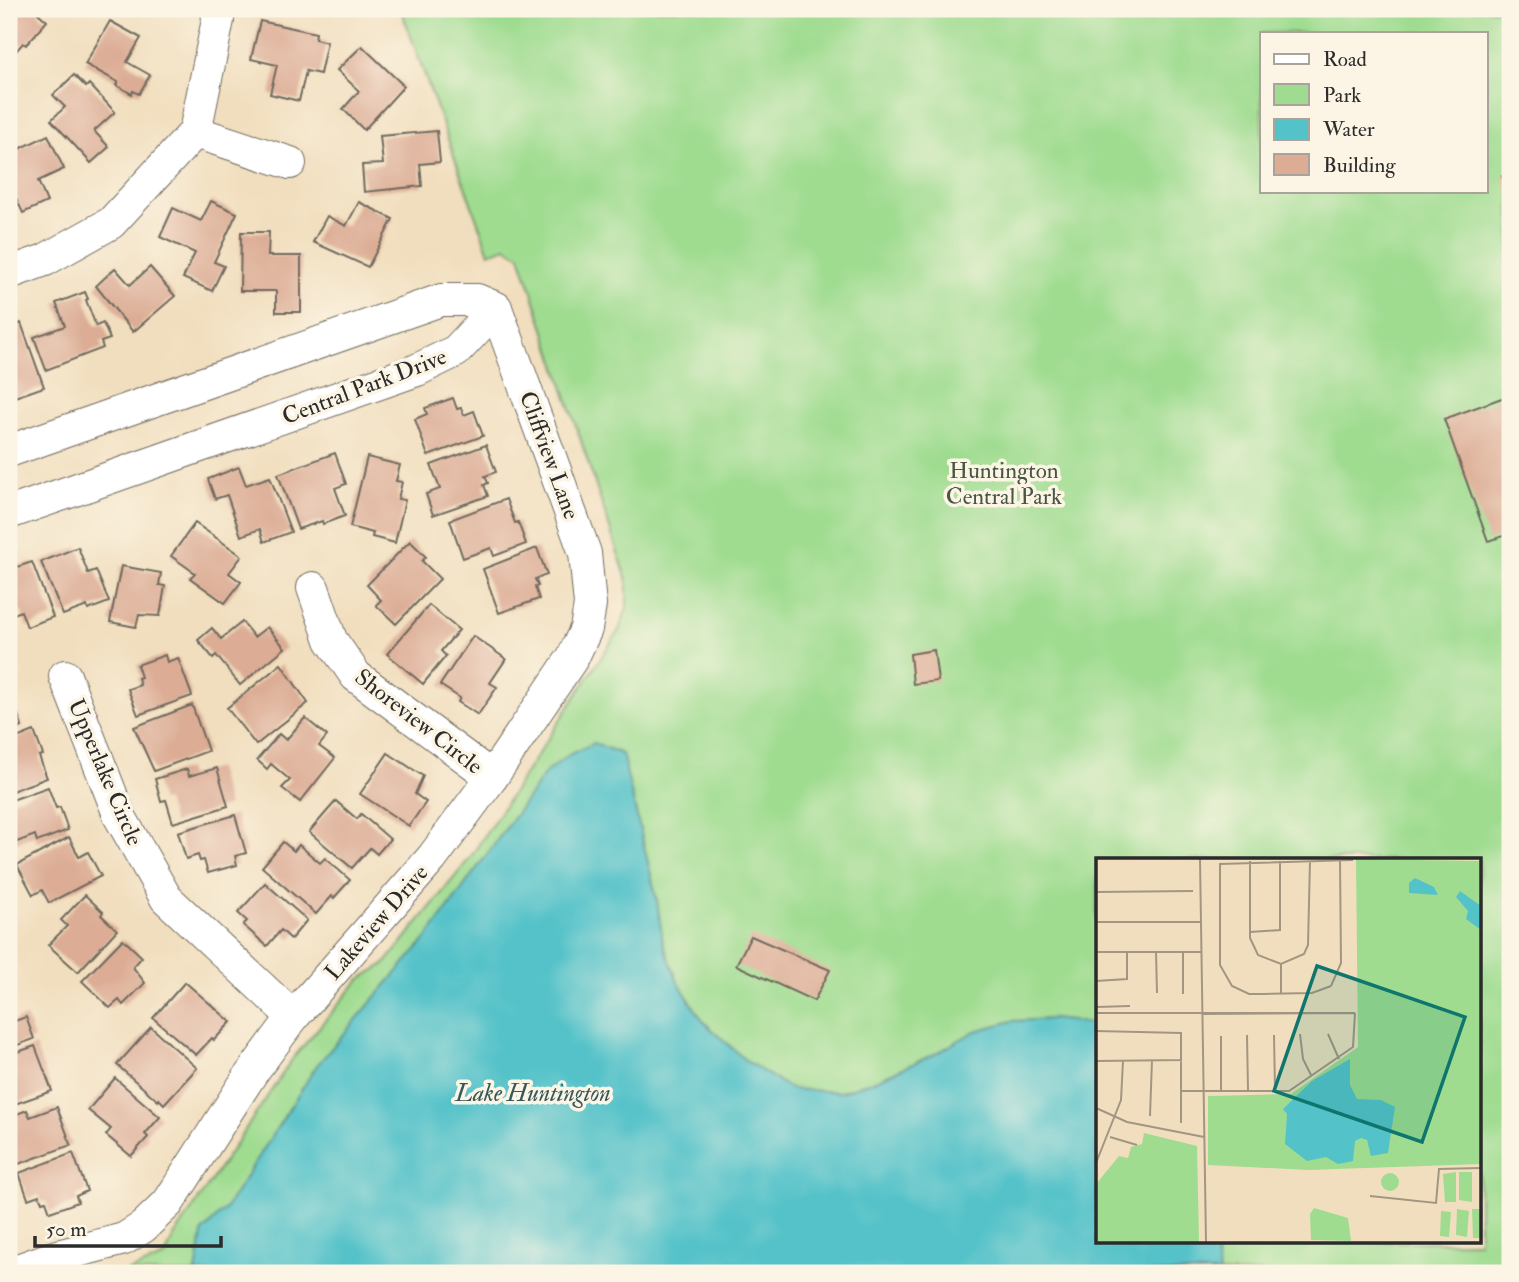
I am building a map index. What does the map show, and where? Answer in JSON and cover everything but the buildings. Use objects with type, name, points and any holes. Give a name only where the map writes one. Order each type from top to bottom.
[{"type":"street","points":[[9,273],[45,260],[111,222],[195,132],[218,20],[217,9]]},
{"type":"street","points":[[195,132],[290,163]]},
{"type":"street","points":[[9,451],[441,300],[477,299],[495,308]]},
{"type":"street","name":"Central Park Drive","points":[[9,513],[417,370],[456,351],[495,308]]},
{"type":"street","name":"Cliffview Lane","points":[[495,308],[585,553],[590,605]]},
{"type":"street","points":[[456,351],[496,353],[518,366]]},
{"type":"street","name":"Shoreview Circle","points":[[313,588],[331,640],[356,676],[492,777]]},
{"type":"street","name":"Lakeview Drive","points":[[9,1273],[54,1256],[124,1239],[143,1227],[168,1203],[251,1074],[293,1017],[432,858],[492,777],[573,657],[586,629],[590,605]]},
{"type":"street","name":"Upperlake Circle","points":[[65,676],[120,817],[166,898],[293,1017]]},
{"type":"green space","name":"Huntington Central Park","points":[[401,9],[1510,9],[1510,1273],[107,1273],[127,1272],[165,1257],[173,1238],[293,1058],[360,979],[385,964],[470,858],[619,630],[627,608],[627,580],[520,256],[506,247],[489,253]]},
{"type":"water","name":"Lake Huntington","points":[[594,743],[622,754],[657,900],[663,942],[678,982],[703,1021],[745,1060],[791,1089],[841,1092],[937,1053],[975,1031],[1012,1021],[1053,1019],[1096,1024],[1096,1244],[1215,1244],[1219,1273],[196,1273],[202,1233],[226,1208],[317,1065],[426,939],[547,771],[570,754]]}]
